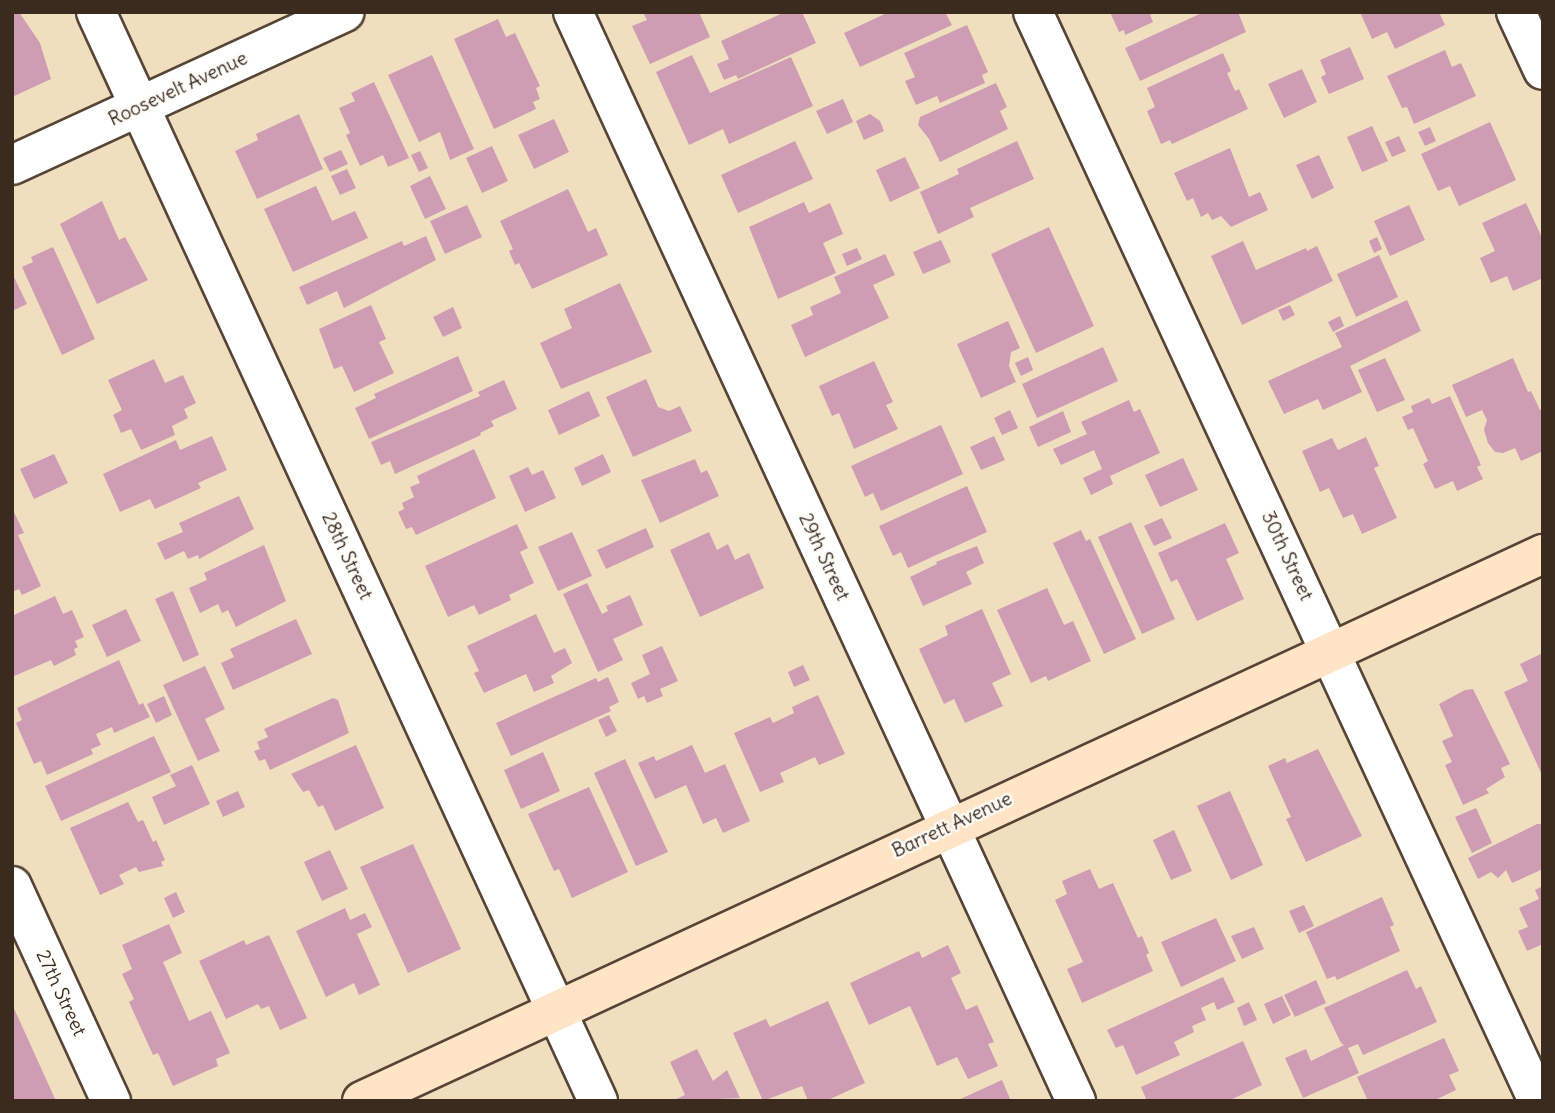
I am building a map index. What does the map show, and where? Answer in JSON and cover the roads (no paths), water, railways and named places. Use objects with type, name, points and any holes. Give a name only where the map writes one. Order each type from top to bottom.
[{"type":"main road","name":"Barrett Avenue","points":[[362,1101],[948,827],[1543,554]]},
{"type":"street","name":"28th Street","points":[[96,12],[598,1101]]},
{"type":"street","name":"Roosevelt Avenue","points":[[12,165],[344,12]]},
{"type":"street","name":"29th Street","points":[[573,12],[1076,1101]]},
{"type":"street","name":"30th Street","points":[[1033,12],[1538,1101]]},
{"type":"street","points":[[1516,12],[1543,70]]},
{"type":"street","name":"27th Street","points":[[12,886],[111,1101]]}]
